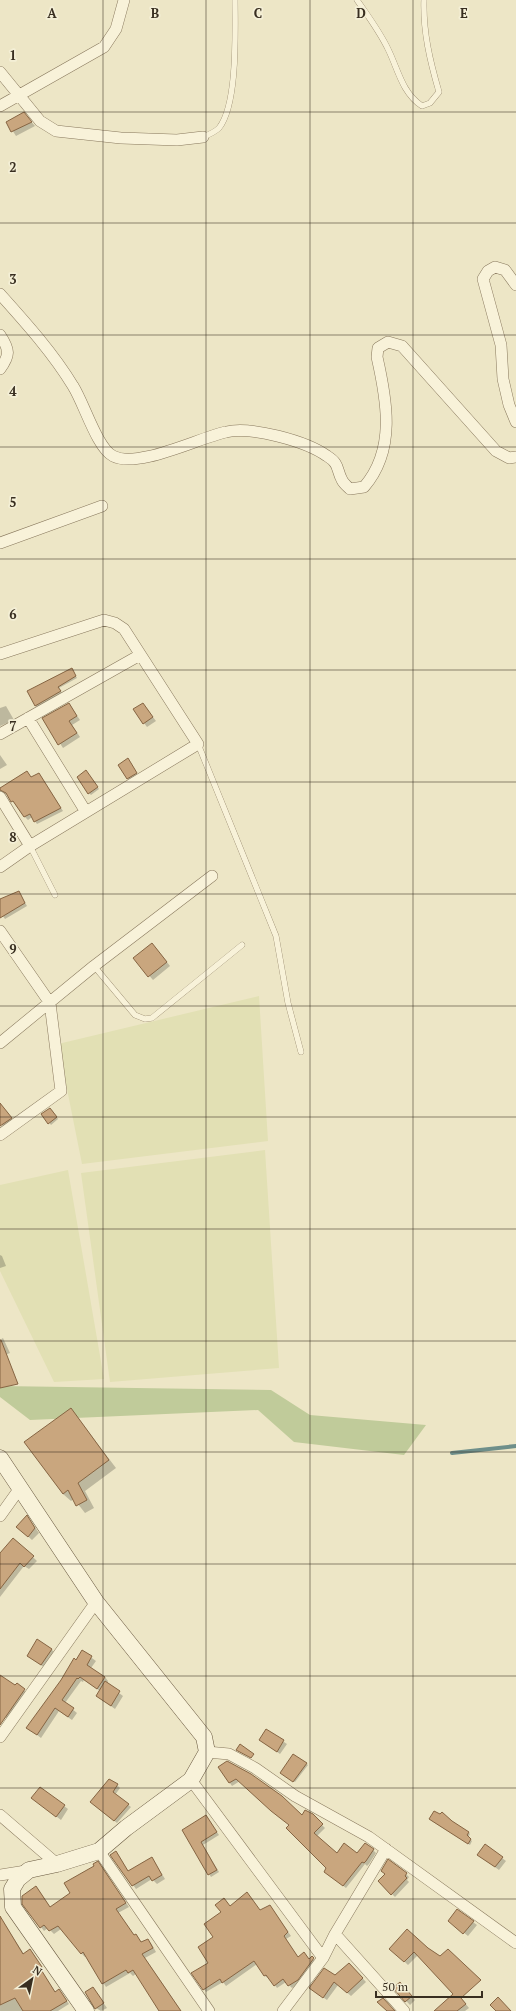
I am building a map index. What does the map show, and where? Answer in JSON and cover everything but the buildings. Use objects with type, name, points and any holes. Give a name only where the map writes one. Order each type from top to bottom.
[{"type":"street","points":[[0,106],[104,47],[116,29],[124,0]]},
{"type":"street","points":[[0,72],[40,121],[56,131],[142,139],[177,140],[203,137]]},
{"type":"street","points":[[516,285],[505,270],[495,267],[488,271],[483,279],[501,345],[503,379],[509,405],[516,422]]},
{"type":"street","points":[[0,294],[35,333],[74,386],[103,447],[112,456],[122,460],[135,460],[153,456],[228,431],[260,431],[302,444],[327,455],[338,465],[342,481],[350,489],[364,487],[374,476],[383,451],[388,417],[378,357],[378,348],[388,342],[402,346],[496,451],[509,458],[516,457]]},
{"type":"street","points":[[0,335],[8,347],[8,356],[0,369]]},
{"type":"street","points":[[0,543],[102,506]]},
{"type":"street","points":[[0,654],[104,620],[115,622],[124,629],[198,744],[30,846],[0,867]]},
{"type":"street","points":[[0,734],[140,655]]},
{"type":"street","points":[[28,718],[86,812]]},
{"type":"street","points":[[0,797],[30,846]]},
{"type":"street","points":[[0,1043],[94,966],[212,876]]},
{"type":"street","points":[[0,932],[50,1003],[61,1091],[0,1135]]},
{"type":"street","points":[[0,1458],[96,1602],[204,1737],[207,1752],[191,1780],[126,1828],[99,1851],[57,1864],[0,1875]]},
{"type":"street","points":[[0,1516],[20,1488]]},
{"type":"street","points":[[0,1737],[96,1602]]},
{"type":"street","points":[[207,1752],[229,1754],[255,1768],[294,1796],[369,1837],[516,1942]]},
{"type":"street","points":[[191,1780],[323,1958]]},
{"type":"street","points":[[0,1815],[57,1864]]},
{"type":"street","points":[[283,2011],[323,1958],[335,1934],[386,1849]]},
{"type":"street","points":[[99,1851],[209,2011]]},
{"type":"street","points":[[29,1870],[18,1879],[12,1889],[13,1907],[86,2011]]},
{"type":"street","points":[[335,1934],[404,2011]]},
{"type":"lane","points":[[203,137],[218,129],[228,111],[236,41],[234,0]]},
{"type":"lane","points":[[357,0],[388,48],[402,83],[413,100],[422,106],[430,103],[438,92],[430,61],[423,22],[424,0]]},
{"type":"lane","points":[[198,744],[276,936],[288,1003],[301,1052]]},
{"type":"lane","points":[[30,846],[55,895]]},
{"type":"lane","points":[[94,966],[135,1015],[145,1018],[152,1018],[242,945]]},
{"type":"shaded area","points":[[259,996],[268,1141],[82,1164],[58,1044]]},
{"type":"shaded area","points":[[265,1150],[279,1368],[110,1382],[81,1173]]},
{"type":"shaded area","points":[[68,1170],[104,1379],[54,1382],[0,1271],[0,1185]]},
{"type":"green space","points":[[0,1386],[271,1390],[310,1415],[426,1425],[404,1455],[294,1442],[258,1410],[30,1420],[0,1397]]},
{"type":"waterway","points":[[452,1453],[516,1446]]}]
